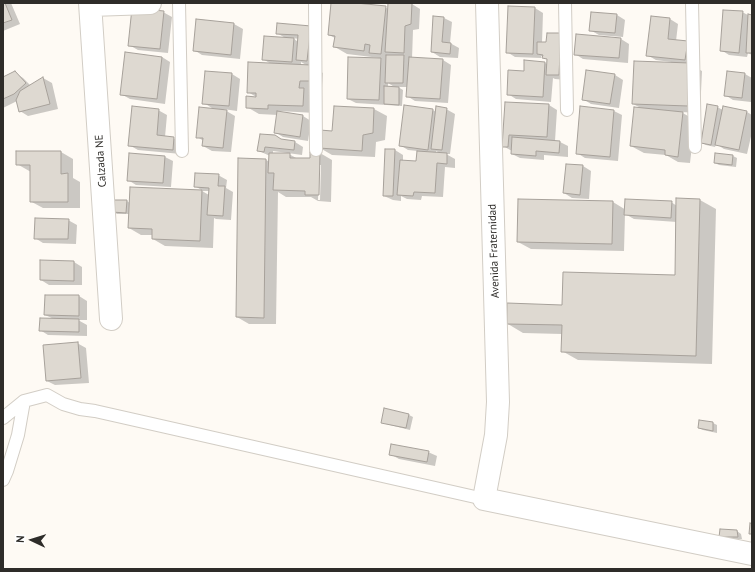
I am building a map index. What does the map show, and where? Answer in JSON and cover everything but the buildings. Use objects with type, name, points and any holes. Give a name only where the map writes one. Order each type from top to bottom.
[{"type":"street","points":[[91,4],[150,3]]},
{"type":"street","name":"Avenida Fraternidad","points":[[484,499],[496,435],[498,402],[487,3]]},
{"type":"street","name":"Calzada NE","points":[[91,4],[110,319]]},
{"type":"street","points":[[484,499],[752,554]]},
{"type":"lane","points":[[179,3],[182,151]]},
{"type":"lane","points":[[316,3],[316,150]]},
{"type":"lane","points":[[565,3],[567,110]]},
{"type":"lane","points":[[692,3],[695,147]]},
{"type":"lane","points":[[3,418],[24,401],[47,395],[63,404],[80,409],[103,412],[484,499]]},
{"type":"lane","points":[[3,480],[18,435],[24,401]]}]
